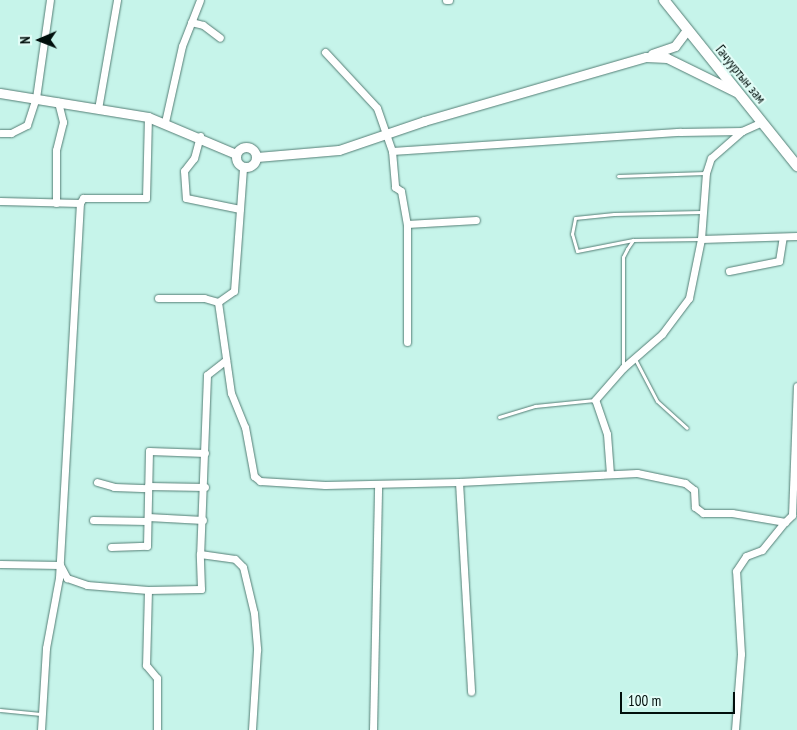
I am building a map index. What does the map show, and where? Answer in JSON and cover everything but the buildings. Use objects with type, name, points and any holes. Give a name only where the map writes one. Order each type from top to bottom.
[{"type":"main road","name":"Гачууртын зам","points":[[664,0],[797,166]]},
{"type":"street","points":[[0,133],[11,133],[27,125],[36,98],[50,0]]},
{"type":"street","points":[[98,109],[117,0]]},
{"type":"street","points":[[165,122],[182,46],[200,0]]},
{"type":"street","points":[[191,22],[203,25],[220,38]]},
{"type":"street","points":[[257,157],[339,150],[646,57],[675,46],[687,30]]},
{"type":"street","points":[[325,52],[377,108],[388,135],[392,151],[395,187],[401,191],[407,224],[407,342]]},
{"type":"street","points":[[646,57],[667,58],[738,93]]},
{"type":"street","points":[[0,93],[148,117],[200,136],[236,154]]},
{"type":"street","points":[[56,203],[56,150],[63,122],[58,102]]},
{"type":"street","points":[[41,730],[46,648],[60,565],[80,203],[83,198],[146,198],[148,117]]},
{"type":"street","points":[[610,474],[607,434],[596,400],[623,368],[662,334],[688,298],[701,239],[701,212],[706,173],[711,158],[742,131],[762,122]]},
{"type":"street","points":[[392,151],[664,133],[742,131]]},
{"type":"street","points":[[200,136],[194,158],[184,171],[186,198],[240,209]]},
{"type":"street","points":[[236,154],[242,148],[250,148],[257,157]]},
{"type":"street","points":[[218,302],[234,291],[242,167],[237,162],[236,154]]},
{"type":"street","points":[[242,167],[254,164],[257,157]]},
{"type":"street","points":[[0,201],[80,203]]},
{"type":"street","points":[[407,224],[476,220]]},
{"type":"street","points":[[701,239],[797,236]]},
{"type":"street","points":[[729,271],[778,261],[783,237]]},
{"type":"street","points":[[158,298],[204,298],[218,302]]},
{"type":"street","points":[[218,302],[231,393],[245,428],[252,469],[260,481],[378,484],[637,473],[685,484],[694,490],[695,507],[703,512],[732,513],[785,522]]},
{"type":"street","points":[[60,565],[67,578],[87,585],[148,590],[201,589],[200,554],[205,487],[207,375],[226,360]]},
{"type":"street","points":[[735,730],[741,654],[736,571],[746,556],[762,550],[794,514],[797,386]]},
{"type":"street","points":[[111,547],[147,546],[149,451],[205,453]]},
{"type":"street","points":[[97,482],[114,487],[205,487]]},
{"type":"street","points":[[459,482],[471,692]]},
{"type":"street","points":[[373,730],[378,484]]},
{"type":"street","points":[[93,520],[203,520]]},
{"type":"street","points":[[200,554],[235,559],[243,568],[254,614],[256,650],[252,730]]},
{"type":"street","points":[[0,564],[60,565]]},
{"type":"street","points":[[148,590],[146,665],[157,678],[157,730]]},
{"type":"lane","points":[[618,176],[706,173]]},
{"type":"lane","points":[[701,212],[614,214],[575,218],[572,234],[577,251],[633,240],[701,239]]},
{"type":"lane","points":[[623,368],[623,257],[633,240]]},
{"type":"lane","points":[[635,359],[657,401],[687,428]]},
{"type":"lane","points":[[499,417],[535,406],[596,400]]},
{"type":"lane","points":[[0,710],[42,714]]}]
